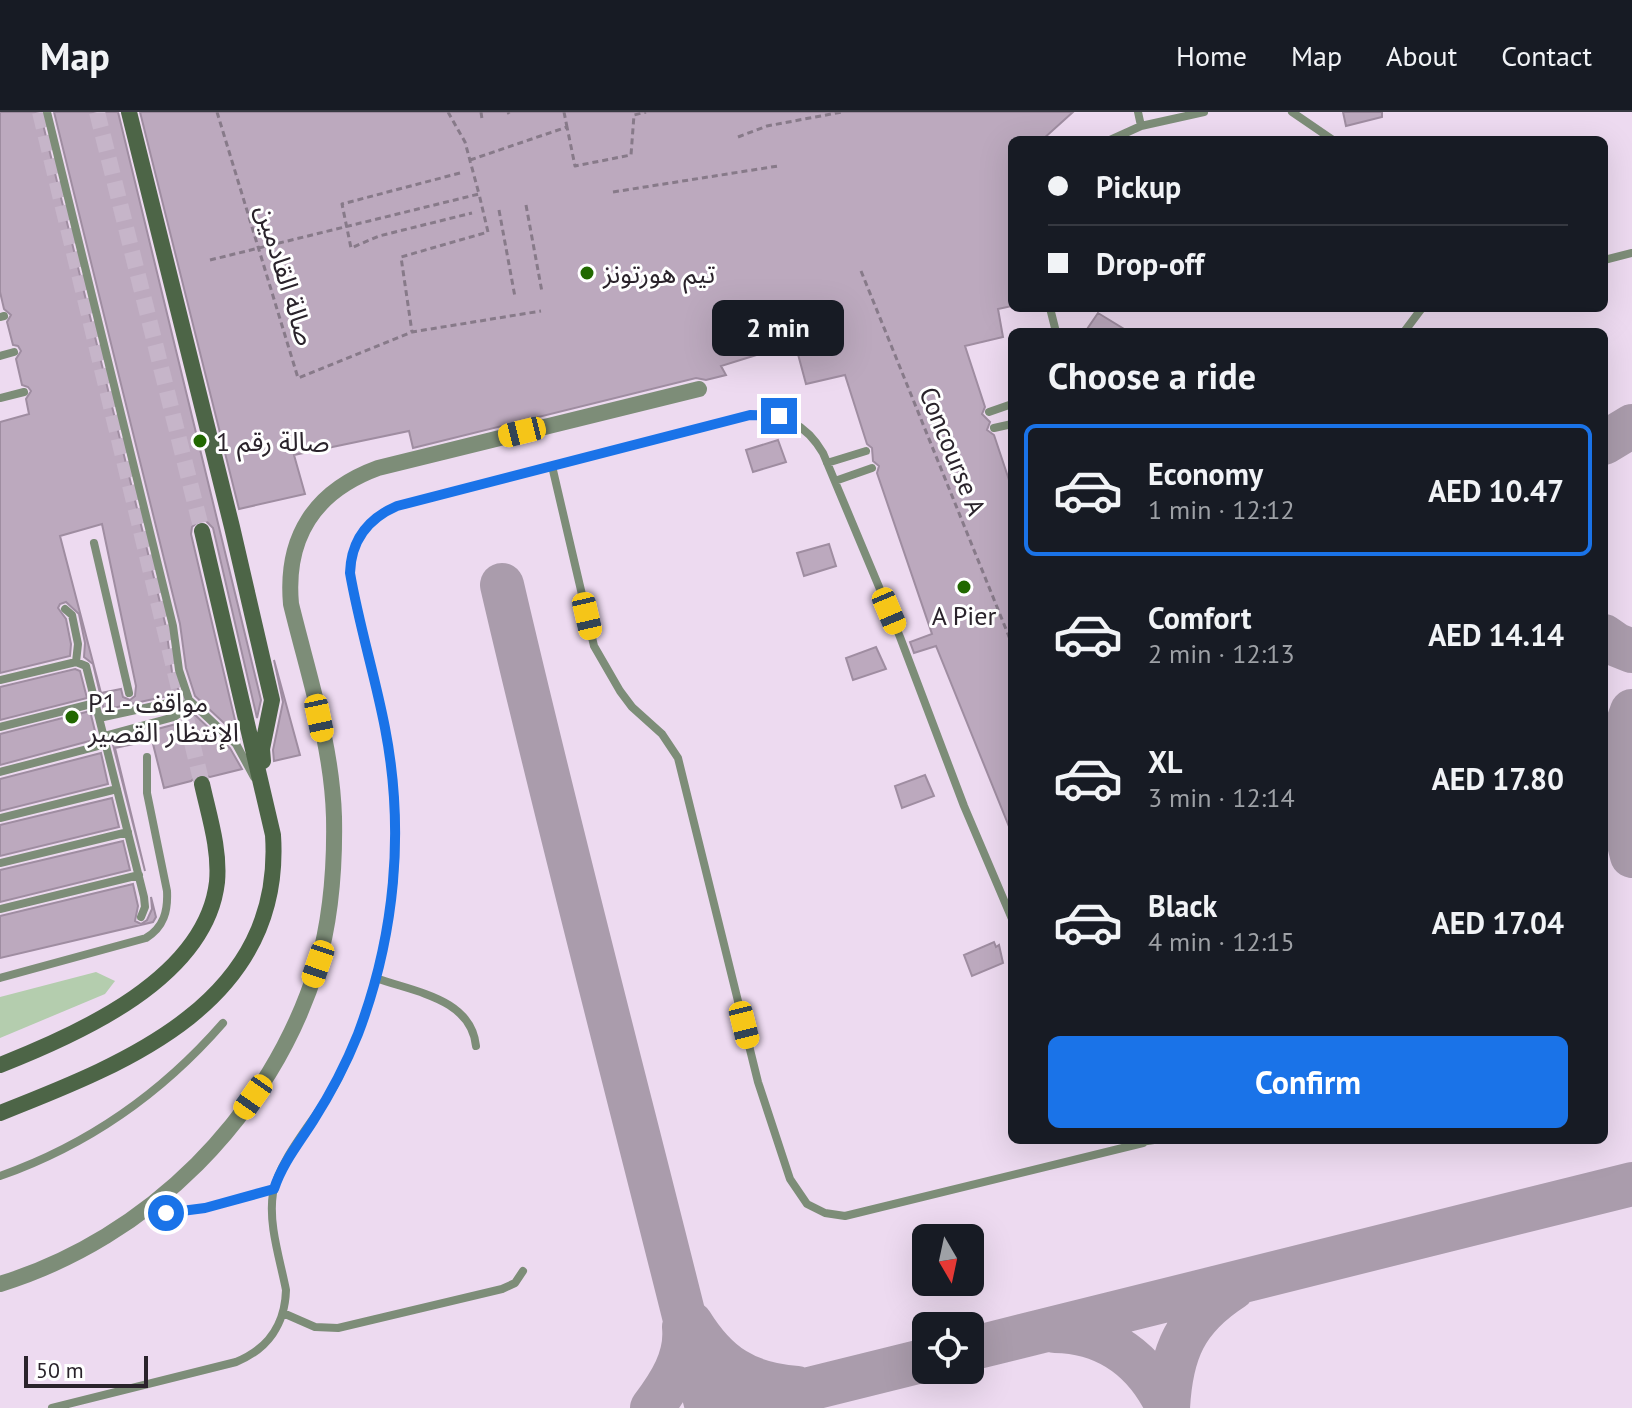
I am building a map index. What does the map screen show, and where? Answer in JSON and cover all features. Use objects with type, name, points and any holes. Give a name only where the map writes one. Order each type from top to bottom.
[{"type":"street","points":[[129,112],[272,700],[262,749],[265,799]]},
{"type":"street","points":[[0,1284],[79,1252],[137,1215],[189,1172],[249,1103],[287,1043],[304,1004],[318,964],[332,881],[332,793],[289,584],[296,546],[314,511],[342,484],[378,468],[699,389]]},
{"type":"street","points":[[0,1113],[138,1052],[186,1020],[228,980],[258,935],[273,886],[273,835],[202,531]]},
{"type":"street","points":[[0,1065],[115,1009],[175,964],[190,946],[211,906],[217,883],[215,842],[202,784]]},
{"type":"lane","points":[[47,112],[173,626],[182,683],[192,705],[236,744],[265,799]]},
{"type":"lane","points":[[1138,112],[1141,126]]},
{"type":"lane","points":[[1119,136],[1174,115],[1204,112]]},
{"type":"lane","points":[[1292,112],[1327,136]]},
{"type":"lane","points":[[1608,259],[1632,253]]},
{"type":"lane","points":[[0,356],[14,352]]},
{"type":"lane","points":[[0,398],[24,392]]},
{"type":"lane","points":[[989,412],[1008,405]]},
{"type":"lane","points":[[52,1408],[247,1358],[266,1344],[283,1313],[286,1290],[272,1214],[274,1189],[285,1164],[324,1104],[357,1038],[376,978],[393,890],[396,810],[386,731],[350,573],[355,545],[371,521],[397,506],[750,415],[765,414],[793,421],[815,440],[835,481],[1008,910]]},
{"type":"lane","points":[[994,428],[1008,425]]},
{"type":"lane","points":[[827,463],[866,451]]},
{"type":"lane","points":[[552,466],[594,646],[620,691],[632,707],[662,734],[678,758],[758,1082],[790,1179],[799,1197],[825,1213],[835,1216],[855,1214],[1139,1144]]},
{"type":"lane","points":[[835,481],[872,468]]},
{"type":"lane","points":[[94,543],[129,693]]},
{"type":"lane","points":[[65,609],[72,615],[78,644],[76,662]]},
{"type":"lane","points":[[0,680],[76,662],[86,666],[145,902],[141,917]]},
{"type":"lane","points":[[0,727],[95,703]]},
{"type":"lane","points":[[99,718],[168,703],[192,705]]},
{"type":"lane","points":[[0,772],[174,717],[192,705]]},
{"type":"lane","points":[[0,978],[146,938],[161,925],[167,906],[167,891],[147,793],[147,757]]},
{"type":"lane","points":[[0,818],[117,789]]},
{"type":"lane","points":[[0,863],[128,832]]},
{"type":"lane","points":[[0,909],[139,875]]},
{"type":"lane","points":[[376,978],[454,1006],[471,1026],[476,1046]]},
{"type":"lane","points":[[0,1176],[60,1151],[120,1116],[175,1073],[223,1023]]},
{"type":"lane","points":[[137,1215],[205,1208],[274,1189]]},
{"type":"lane","points":[[283,1313],[315,1327],[348,1327],[502,1289],[515,1283],[523,1271]]},
{"type":"path","name":"صالة القادمين","points":[[217,112],[298,378],[412,332]]},
{"type":"path","points":[[448,112],[465,142],[488,232],[401,257],[412,332],[541,311]]},
{"type":"path","points":[[481,112],[482,119]]},
{"type":"path","points":[[564,112],[575,166],[631,155],[633,114],[646,112]]},
{"type":"path","points":[[738,137],[767,126],[842,112]]},
{"type":"path","points":[[470,160],[567,127]]},
{"type":"path","points":[[613,192],[778,166]]},
{"type":"path","points":[[460,173],[342,204],[351,248],[379,236],[472,213]]},
{"type":"path","points":[[210,260],[479,194]]},
{"type":"path","points":[[526,205],[542,292]]},
{"type":"path","points":[[499,210],[515,297]]},
{"type":"path","points":[[258,247],[347,227]]},
{"type":"path","name":"Concourse A","points":[[861,271],[1008,634]]},
{"type":"green space","points":[[96,972],[115,981],[105,994],[0,1038],[0,997]]},
{"type":"building","points":[[0,112],[40,112],[166,627],[172,672],[181,697],[167,696],[104,710],[93,664],[84,657],[85,643],[79,614],[66,602],[58,608],[66,619],[70,656],[0,673],[0,422],[29,414],[26,399],[31,391],[22,385],[16,359],[21,351],[13,345],[7,322],[11,315],[4,309],[0,292]],"holes":[[[102,524],[136,686],[135,696],[130,700],[123,697],[121,689],[101,693],[60,536]]]},
{"type":"building","points":[[54,112],[118,112],[261,700],[257,718],[213,528],[206,521],[199,521],[192,527],[191,534],[239,737],[195,696],[186,668],[180,624]]},
{"type":"building","name":"صالة رقم 1","points":[[140,112],[1073,112],[1046,136],[1008,136],[1008,307],[998,309],[1003,337],[965,346],[985,407],[982,414],[990,422],[987,430],[994,435],[1008,477],[1008,824],[936,646],[914,653],[910,642],[932,634],[877,473],[879,466],[873,461],[872,448],[867,444],[845,375],[806,384],[795,343],[721,366],[726,375],[706,380],[696,378],[413,448],[409,431],[294,455],[305,494],[239,509]]},
{"type":"building","points":[[1343,112],[1382,112],[1382,117],[1346,126]]},
{"type":"building","points":[[1098,313],[1122,328],[1088,328]]},
{"type":"building","points":[[778,440],[786,462],[753,472],[746,450]]},
{"type":"building","points":[[829,544],[836,566],[804,576],[797,553]]},
{"type":"building","points":[[876,647],[886,669],[853,680],[846,658]]},
{"type":"building","points":[[274,660],[300,755],[274,761],[273,750],[283,702]]},
{"type":"building","points":[[75,669],[80,671],[87,698],[0,720],[0,687]]},
{"type":"building","points":[[90,711],[97,739],[0,765],[0,734]]},
{"type":"building","points":[[193,713],[230,748],[242,769],[210,777],[199,774],[191,781],[164,788],[152,740],[115,748],[145,871],[112,741],[176,724]]},
{"type":"building","points":[[101,753],[108,784],[0,811],[0,779]]},
{"type":"building","points":[[925,775],[934,796],[902,808],[895,786]]},
{"type":"building","points":[[112,798],[119,827],[0,856],[0,825]]},
{"type":"building","points":[[123,841],[130,870],[0,902],[0,870]]},
{"type":"building","points":[[133,884],[138,906],[135,921],[141,924],[147,920],[152,909],[151,897],[156,917],[153,922],[0,958],[0,916]]},
{"type":"building","points":[[994,942],[996,947],[999,945],[1003,963],[972,976],[964,955]]},
{"type":"taxiway","points":[[1608,441],[1632,426]]},
{"type":"taxiway","points":[[502,585],[707,1408]]},
{"type":"taxiway","points":[[1608,639],[1632,651]]},
{"type":"taxiway","points":[[1615,782],[1616,755],[1632,711]]},
{"type":"taxiway","points":[[1608,760],[1632,856]]},
{"type":"taxiway","points":[[984,1346],[1632,1184]]},
{"type":"taxiway","points":[[1168,1408],[1173,1370],[1184,1339],[1203,1312],[1233,1288]]},
{"type":"taxiway","points":[[691,1323],[711,1350],[735,1370],[763,1382],[797,1388]]},
{"type":"taxiway","points":[[652,1408],[680,1360],[684,1327]]},
{"type":"taxiway","points":[[1055,1331],[1092,1337],[1123,1352],[1149,1376],[1168,1408]]},
{"type":"taxiway","points":[[732,1408],[912,1363]]},
{"type":"tunnel","points":[[40,112],[202,784]]},
{"type":"tunnel","points":[[97,112],[202,531]]},
{"type":"place","name":"تيم هورتونز","points":[[587,273]]},
{"type":"place","name":"صالة رقم 1","points":[[200,441]]},
{"type":"place","name":"A Pier","points":[[964,587]]},
{"type":"place","name":"P1 - مواقف الإنتظار القصير","points":[[72,717]]},
{"type":"route","points":[[166,1213],[205,1208],[274,1189],[285,1164],[336,1082],[357,1038],[373,991],[393,890],[396,810],[386,731],[350,573],[350,559],[362,532],[383,512],[397,506],[750,415],[779,416]]}]
